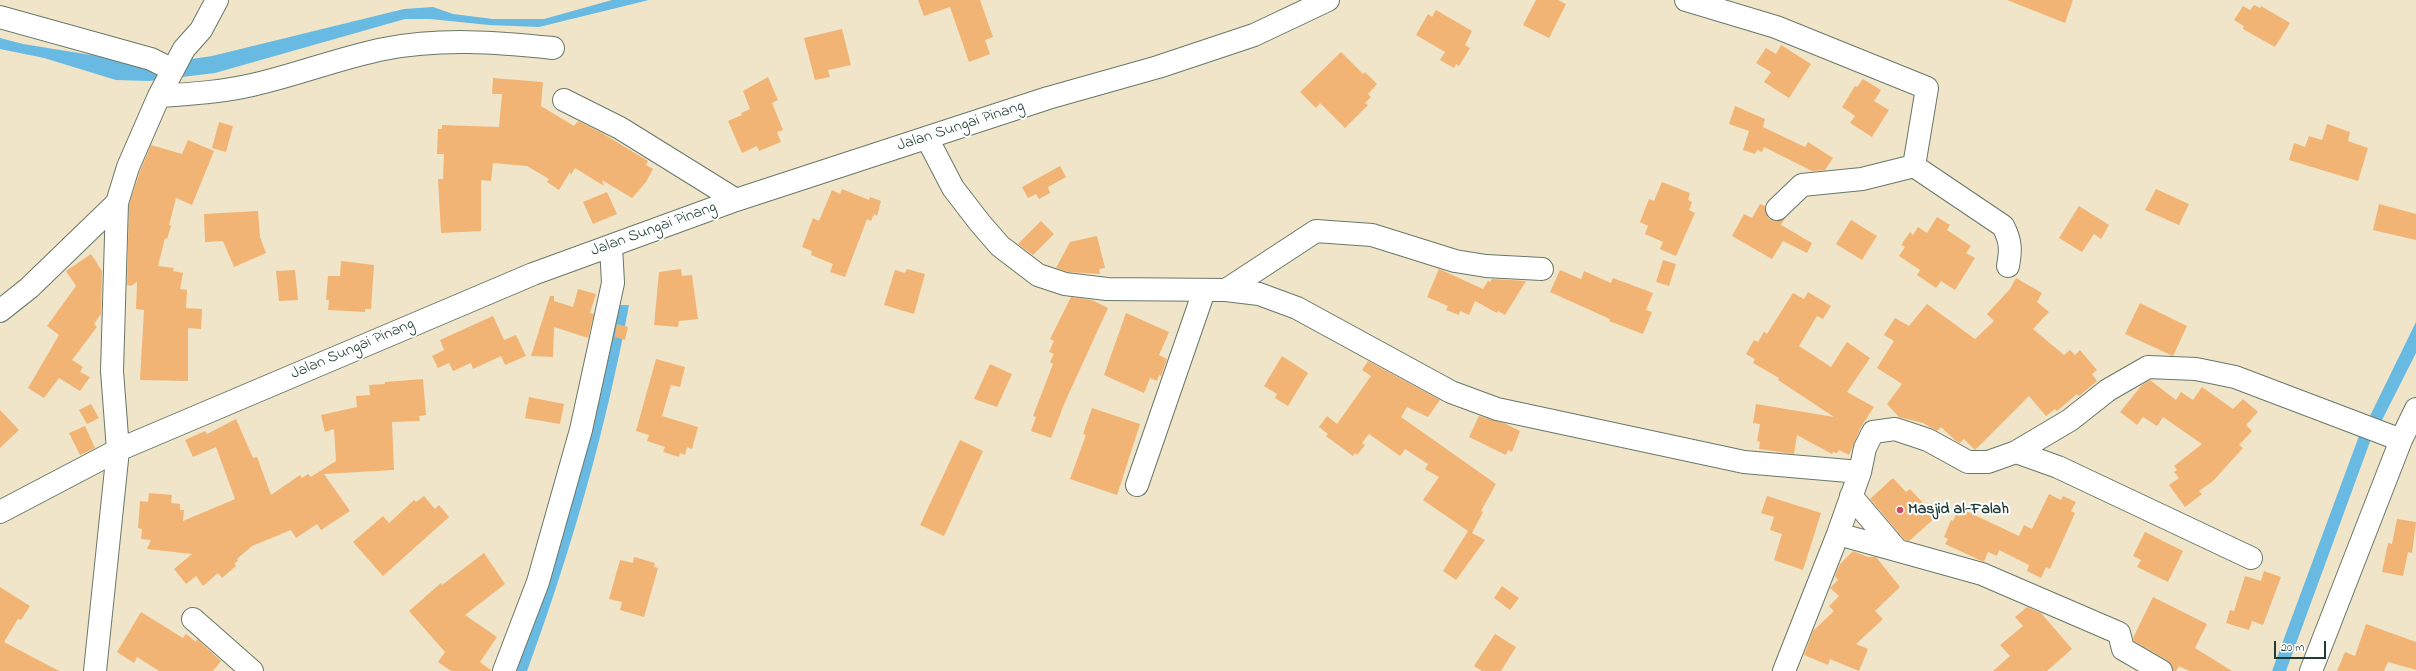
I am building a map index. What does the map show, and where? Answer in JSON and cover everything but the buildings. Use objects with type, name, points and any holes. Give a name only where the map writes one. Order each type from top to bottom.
[{"type":"street","points":[[95,671],[118,450],[112,372],[117,203],[128,167],[166,82],[184,49],[201,30],[217,0]]},
{"type":"street","name":"Jalan Sungai Pinang","points":[[0,512],[118,450],[533,274],[736,200],[1048,98],[1158,67],[1254,35],[1328,0]]},
{"type":"street","points":[[1686,0],[1776,27],[1927,88],[1914,166]]},
{"type":"street","points":[[0,17],[151,59],[166,82],[214,92],[252,85],[384,50],[433,42],[470,43],[484,41],[553,48]]},
{"type":"street","points":[[564,100],[620,128],[736,200]]},
{"type":"street","points":[[927,138],[953,188],[980,223],[1000,246],[1038,275],[1065,284],[1107,289],[1215,290],[1259,294],[1283,302],[1451,392],[1497,409],[1744,462],[1860,472]]},
{"type":"street","points":[[1777,209],[1802,184],[1862,179],[1914,166],[2003,226],[2009,237],[2011,248],[2008,266]]},
{"type":"street","points":[[0,311],[29,288],[117,203]]},
{"type":"street","points":[[1136,485],[1215,290],[1316,231],[1372,235],[1462,262],[1486,266],[1542,269]]},
{"type":"street","points":[[504,671],[538,582],[581,430],[613,283],[611,246]]},
{"type":"street","points":[[1784,671],[1838,534],[1860,472],[1865,448],[1874,432],[1896,429],[1921,438],[1968,462],[1988,462],[2016,452],[2070,420],[2108,390],[2148,367],[2196,369],[2235,377],[2401,440]]},
{"type":"street","points":[[2311,671],[2401,440],[2416,408]]},
{"type":"street","points":[[2016,452],[2058,467],[2251,558]]},
{"type":"street","points":[[1851,496],[1897,550]]},
{"type":"street","points":[[1838,534],[1982,574],[2119,633],[2123,649],[2162,671]]},
{"type":"street","points":[[193,619],[252,671]]},
{"type":"water","points":[[612,0],[649,0],[539,27],[489,25],[430,19],[405,19],[215,73],[149,81],[116,80],[44,58],[0,49],[0,38],[23,44],[116,59],[144,66],[212,56],[404,9],[433,7],[453,14],[493,19],[544,19]]},
{"type":"water","points":[[617,305],[629,305],[610,398],[586,490],[573,536],[527,671],[515,671]]},
{"type":"water","points":[[2416,322],[2416,353],[2381,422],[2369,418]]},
{"type":"water","points":[[2359,436],[2371,439],[2286,671],[2272,671]]},
{"type":"place","name":"Masjid al-Falah","points":[[1900,510]]}]
